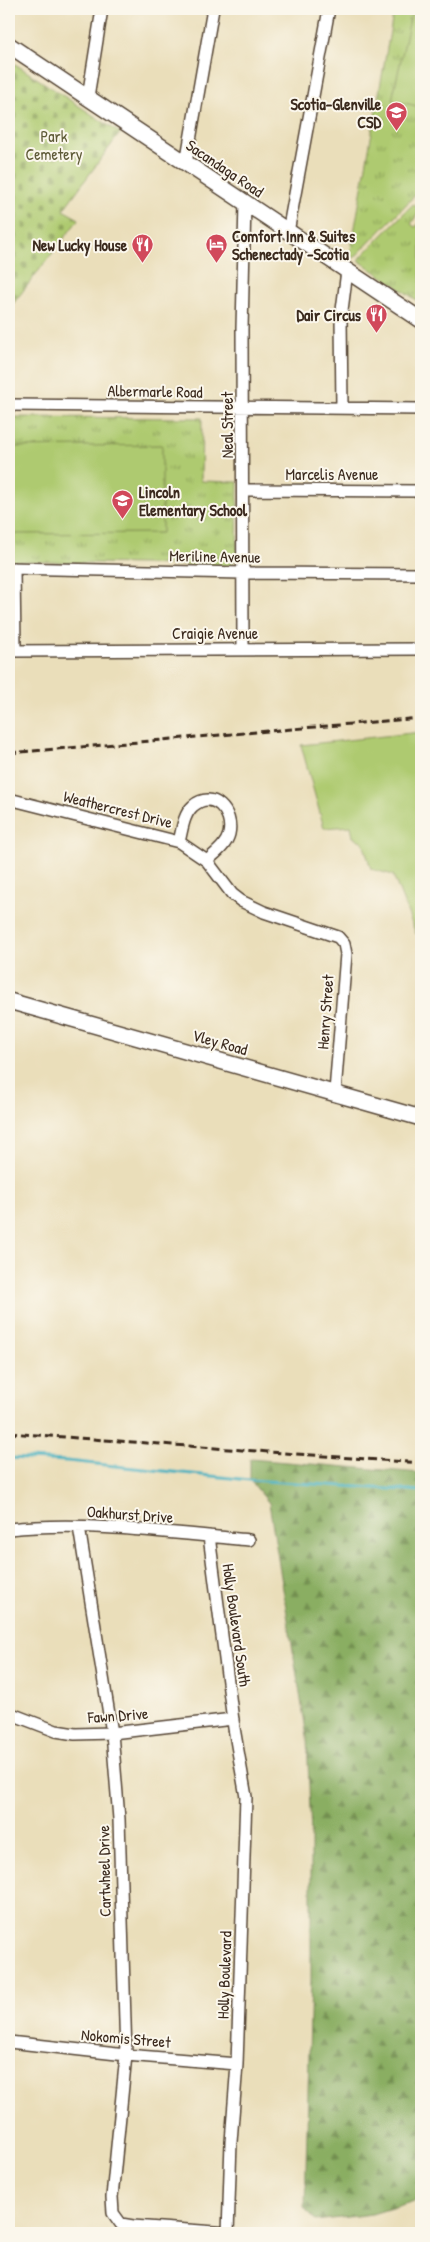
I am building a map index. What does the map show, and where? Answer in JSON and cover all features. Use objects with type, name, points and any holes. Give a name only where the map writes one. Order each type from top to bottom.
[{"type":"main road","name":"Sacandaga Road","points":[[9,45],[421,320]]},
{"type":"main road","name":"Vley Road","points":[[9,1001],[336,1092],[421,1118]]},
{"type":"street","points":[[88,97],[102,9]]},
{"type":"street","points":[[186,163],[214,9]]},
{"type":"street","points":[[288,232],[329,9]]},
{"type":"street","name":"Neal Street","points":[[243,649],[245,202]]},
{"type":"street","points":[[342,408],[342,310],[347,271]]},
{"type":"street","name":"Albermarle Road","points":[[9,405],[421,409]]},
{"type":"street","name":"Marcelis Avenue","points":[[243,490],[421,491]]},
{"type":"street","points":[[11,568],[12,651]]},
{"type":"street","name":"Meriline Avenue","points":[[11,568],[242,573],[421,574]]},
{"type":"street","name":"Craigie Avenue","points":[[12,651],[421,649]]},
{"type":"street","name":"Weathercrest Drive","points":[[9,799],[180,842],[207,861],[232,894],[241,902],[264,912],[338,937]]},
{"type":"street","points":[[180,842],[184,821],[192,807],[201,802],[219,803],[226,809],[230,821],[229,834],[223,846],[207,861]]},
{"type":"street","name":"Henry Street","points":[[336,1092],[346,954],[344,944],[338,937]]},
{"type":"street","name":"Oakhurst Drive","points":[[9,1529],[39,1526],[79,1526],[249,1540]]},
{"type":"street","name":"Cartwheel Drive","points":[[79,1526],[112,1734],[119,1819],[126,2055],[112,2197],[114,2217],[121,2224],[133,2226],[228,2233]]},
{"type":"street","name":"Holly Boulevard South","points":[[209,1536],[234,1719]]},
{"type":"street","name":"Fawn Drive","points":[[9,1713],[56,1731],[75,1734],[112,1734],[234,1719]]},
{"type":"street","name":"Holly Boulevard","points":[[228,2233],[231,2142],[237,2064],[246,1797],[234,1719]]},
{"type":"street","name":"Nokomis Street","points":[[10,2039],[126,2055],[237,2064]]},
{"type":"green space","name":"Scotia-Glenville CSD","points":[[394,9],[421,9],[421,189],[354,258],[350,255]]},
{"type":"green space","points":[[412,10],[421,12],[421,107],[392,100]]},
{"type":"green space","name":"Park Cemetery","points":[[9,60],[120,133],[63,210],[79,219],[9,309]]},
{"type":"green space","points":[[413,204],[421,209],[411,224],[415,227],[419,224],[421,226],[421,303],[358,260]]},
{"type":"green space","name":"Lincoln Elementary School","points":[[9,417],[202,418],[201,481],[238,482],[237,558],[229,566],[9,561]]},
{"type":"green space","points":[[162,445],[162,533],[9,534],[9,447]]},
{"type":"green space","points":[[421,732],[421,937],[416,934],[393,875],[371,869],[363,842],[353,837],[351,826],[324,828],[301,745]]},
{"type":"green space","points":[[250,1459],[421,1473],[421,2199],[372,2214],[316,2221],[305,2207],[311,1979],[311,1835],[307,1737],[269,1503],[250,1480]]},
{"type":"waterway","points":[[9,1458],[67,1461],[250,1480],[421,1491]]},
{"type":"railway","points":[[9,753],[421,718]]},
{"type":"railway","points":[[9,1433],[421,1463]]},
{"type":"place","name":"Scotia-Glenville CSD","points":[[397,132]]},
{"type":"place","name":"New Lucky House","points":[[143,264]]},
{"type":"place","name":"Comfort Inn & Suites Schenectady -Scotia","points":[[216,264]]},
{"type":"place","name":"Dair Circus","points":[[377,334]]},
{"type":"place","name":"Lincoln Elementary School","points":[[123,520]]}]
